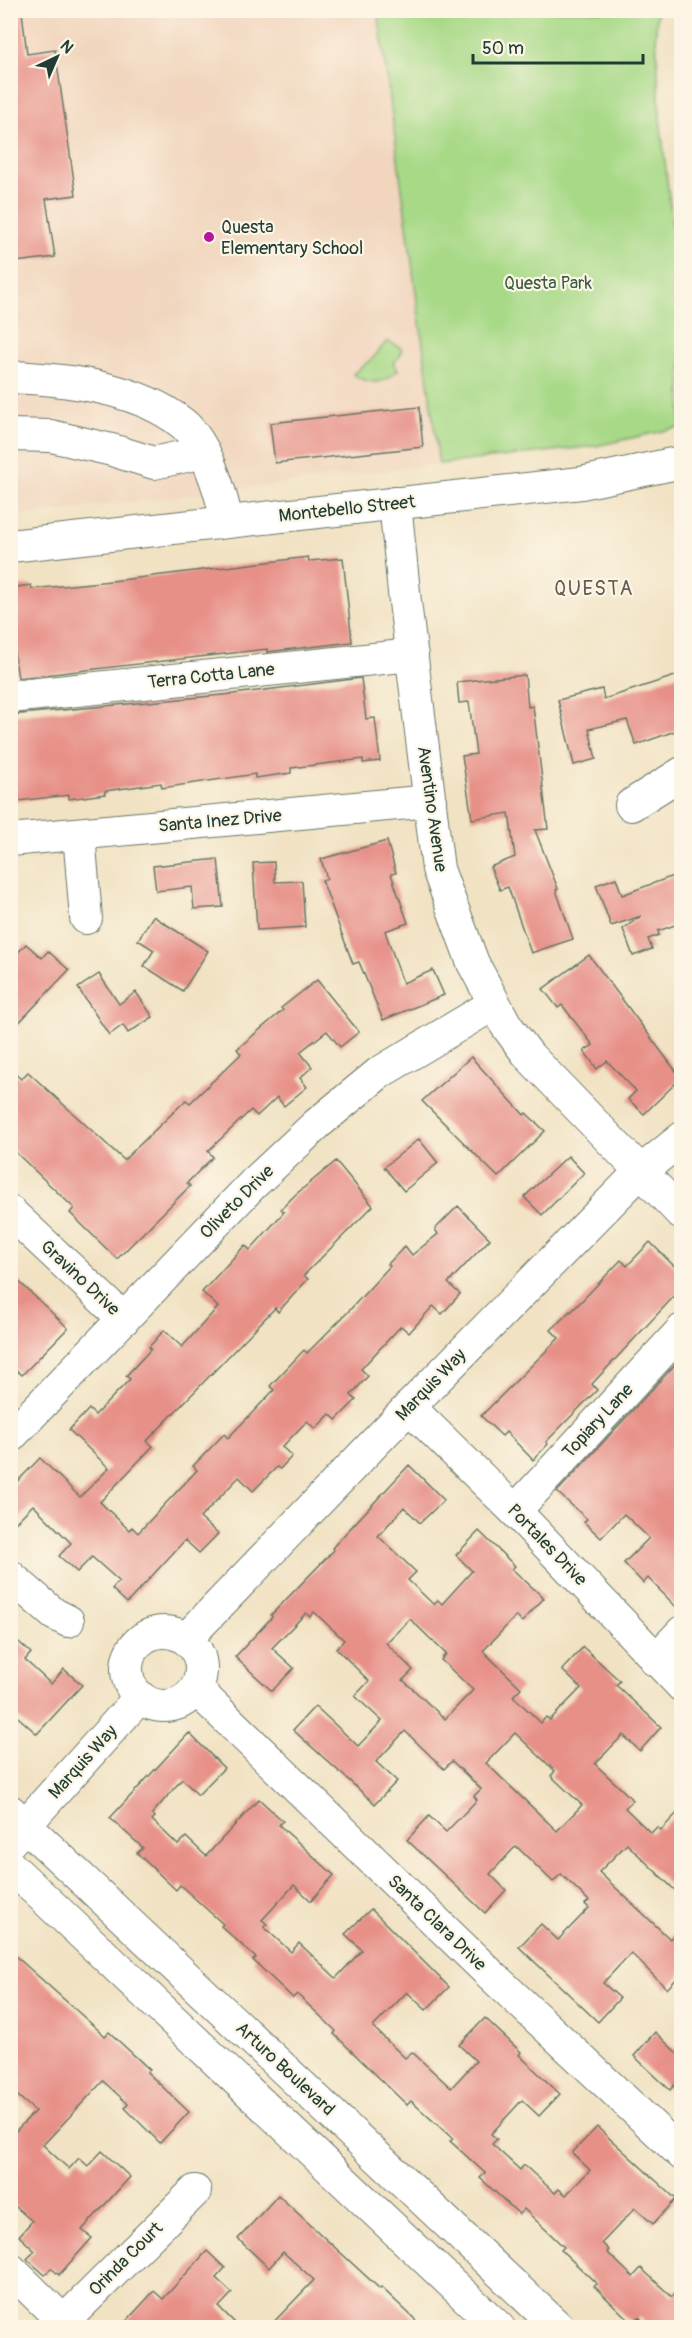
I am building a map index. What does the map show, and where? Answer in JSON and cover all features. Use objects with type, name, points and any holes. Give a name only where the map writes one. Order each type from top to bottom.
[{"type":"street","points":[[10,377],[46,378],[93,386],[152,404],[183,423],[204,452],[221,493],[227,522]]},
{"type":"street","points":[[10,435],[51,436],[112,450],[154,463],[204,452]]},
{"type":"street","name":"Montebello Street","points":[[10,546],[581,483],[681,462]]},
{"type":"street","name":"Aventino Avenue","points":[[395,503],[411,655],[438,869],[473,963],[506,1025],[530,1056],[681,1214]]},
{"type":"street","name":"Terra Cotta Lane","points":[[10,697],[411,655]]},
{"type":"street","points":[[631,805],[681,773]]},
{"type":"street","name":"Santa Inez Drive","points":[[10,840],[430,801]]},
{"type":"street","points":[[79,834],[86,918]]},
{"type":"street","name":"Oliveto Drive","points":[[10,1437],[253,1184],[316,1124],[379,1073],[494,1004]]},
{"type":"street","name":"Marquis Way","points":[[186,1639],[408,1407],[640,1173],[681,1138]]},
{"type":"street","name":"Gravino Drive","points":[[10,1212],[124,1319]]},
{"type":"street","name":"Topiary Lane","points":[[514,1510],[681,1330]]},
{"type":"street","name":"Portales Drive","points":[[408,1407],[514,1510],[681,1686]]},
{"type":"street","points":[[10,1576],[54,1614],[68,1622]]},
{"type":"street","points":[[171,1632],[186,1639],[193,1645],[201,1662],[200,1681],[196,1689],[182,1701],[164,1706],[151,1704],[140,1697],[130,1684],[127,1669],[128,1660],[135,1646],[147,1636],[155,1633],[171,1632]]},
{"type":"street","points":[[656,1660],[681,1632]]},
{"type":"street","name":"Santa Clara Drive","points":[[196,1689],[488,1972],[678,2142]]},
{"type":"street","name":"Marquis Way","points":[[16,1826],[140,1697]]},
{"type":"street","name":"Arturo Boulevard","points":[[16,1826],[559,2328]]},
{"type":"street","points":[[10,1866],[499,2328]]},
{"type":"street","name":"Orinda Court","points":[[60,2324],[195,2191]]},
{"type":"street","points":[[10,2269],[60,2324]]},
{"type":"shaded area","name":"Questa Elementary School","points":[[10,11],[378,11],[439,464],[11,517]]},
{"type":"green space","name":"Questa Park","points":[[378,11],[657,11],[660,118],[673,232],[682,266],[681,427],[596,446],[439,464]]},
{"type":"green space","points":[[387,341],[401,348],[401,355],[393,363],[398,370],[393,375],[382,381],[371,382],[353,374],[374,357]]},
{"type":"building","points":[[10,12],[22,12],[27,54],[55,50],[76,195],[46,199],[55,257],[16,262],[10,225],[14,223],[10,199]]},
{"type":"building","points":[[419,407],[423,447],[275,463],[270,423]]},
{"type":"building","points":[[308,557],[309,561],[343,558],[352,642],[267,652],[267,649],[18,678],[10,625],[10,588],[31,585],[32,589],[121,580]]},
{"type":"building","points":[[681,674],[681,729],[636,745],[627,720],[589,729],[596,759],[574,765],[558,700],[602,689],[604,699]]},
{"type":"building","points":[[525,675],[528,707],[533,706],[548,829],[535,830],[558,889],[556,890],[573,939],[531,953],[508,887],[500,890],[490,867],[515,857],[509,813],[472,819],[462,756],[476,754],[469,702],[459,703],[457,682]]},
{"type":"building","points":[[361,678],[366,719],[375,718],[380,761],[363,763],[363,759],[291,768],[291,773],[255,778],[255,774],[162,788],[161,783],[69,799],[69,795],[10,802],[10,715],[233,694]]},
{"type":"building","points":[[387,841],[396,873],[391,874],[408,923],[385,931],[403,983],[433,970],[444,995],[383,1020],[359,962],[353,964],[322,880],[327,879],[321,859]]},
{"type":"building","points":[[218,859],[223,907],[194,909],[192,887],[156,891],[153,866]]},
{"type":"building","points":[[274,862],[275,882],[302,881],[305,927],[257,930],[253,863]]},
{"type":"building","points":[[681,873],[681,923],[658,931],[659,935],[648,939],[652,949],[633,956],[623,929],[641,916],[611,926],[596,885],[616,878],[622,895]]},
{"type":"building","points":[[153,916],[208,951],[183,991],[144,966],[154,950],[138,940]]},
{"type":"building","points":[[26,944],[42,958],[48,951],[69,970],[10,1032],[10,961]]},
{"type":"building","points":[[589,955],[681,1078],[644,1114],[628,1099],[636,1091],[607,1061],[597,1069],[584,1051],[593,1045],[562,1005],[558,1008],[543,989]]},
{"type":"building","points":[[99,974],[119,1004],[136,992],[153,1017],[128,1033],[123,1025],[109,1035],[78,988]]},
{"type":"building","points":[[317,980],[359,1032],[340,1047],[327,1031],[300,1052],[312,1067],[300,1078],[307,1087],[284,1106],[277,1097],[257,1116],[251,1110],[208,1151],[213,1157],[187,1183],[190,1186],[117,1259],[70,1213],[74,1208],[10,1147],[10,1069],[21,1079],[28,1072],[124,1160],[186,1100],[190,1103],[241,1054],[237,1049],[283,1010],[281,1008]]},
{"type":"building","points":[[471,1057],[524,1115],[526,1113],[545,1131],[498,1177],[422,1101]]},
{"type":"building","points":[[419,1139],[438,1163],[404,1191],[384,1167]]},
{"type":"building","points":[[568,1156],[584,1173],[542,1215],[524,1197]]},
{"type":"building","points":[[336,1161],[373,1206],[304,1275],[308,1279],[278,1312],[275,1308],[147,1441],[153,1446],[100,1502],[129,1530],[132,1527],[138,1533],[197,1470],[193,1466],[224,1434],[228,1438],[274,1390],[270,1386],[304,1350],[307,1353],[346,1314],[405,1246],[412,1255],[438,1234],[435,1229],[458,1206],[490,1239],[448,1283],[460,1294],[442,1314],[433,1306],[409,1333],[401,1326],[361,1369],[368,1376],[351,1395],[356,1400],[336,1420],[330,1414],[315,1429],[307,1421],[282,1447],[292,1456],[280,1469],[277,1467],[253,1491],[239,1477],[200,1518],[218,1534],[199,1553],[185,1540],[127,1603],[112,1589],[119,1581],[92,1557],[77,1572],[59,1556],[71,1543],[33,1505],[10,1528],[10,1489],[40,1458],[80,1497],[109,1468],[69,1430],[89,1409],[95,1415],[130,1379],[126,1376],[151,1349],[149,1347],[164,1330],[182,1347],[218,1307],[202,1292],[245,1245],[250,1250],[284,1212],[281,1209],[295,1195]]},
{"type":"building","points":[[650,1242],[681,1273],[681,1289],[592,1384],[597,1390],[546,1442],[548,1444],[533,1460],[506,1432],[502,1436],[481,1416],[559,1338],[551,1330],[621,1260],[627,1266]]},
{"type":"building","points":[[10,1273],[68,1328],[22,1375],[10,1365]]},
{"type":"building","points":[[681,1358],[681,1612],[648,1578],[643,1583],[624,1563],[649,1538],[624,1514],[601,1538],[584,1522],[587,1519],[557,1492]]},
{"type":"building","points":[[409,1465],[444,1500],[420,1523],[404,1507],[378,1536],[416,1572],[408,1580],[434,1605],[438,1600],[442,1604],[472,1571],[456,1555],[479,1531],[515,1566],[512,1569],[544,1598],[522,1622],[516,1616],[483,1651],[521,1688],[513,1696],[541,1723],[546,1717],[550,1720],[581,1688],[562,1670],[583,1647],[620,1681],[616,1685],[661,1727],[640,1751],[623,1735],[595,1764],[633,1800],[625,1808],[651,1833],[657,1827],[661,1830],[681,1809],[681,1896],[627,1844],[599,1872],[670,1939],[681,1927],[681,1974],[667,1989],[631,1953],[603,1983],[620,1998],[598,2022],[519,1947],[541,1924],[558,1940],[589,1908],[585,1904],[589,1901],[561,1874],[553,1882],[516,1846],[490,1874],[506,1890],[485,1913],[407,1840],[429,1816],[446,1832],[477,1800],[474,1796],[481,1789],[452,1761],[444,1769],[405,1731],[376,1762],[397,1781],[375,1804],[293,1730],[315,1706],[358,1746],[382,1721],[355,1696],[369,1681],[336,1648],[344,1640],[314,1612],[310,1617],[306,1613],[272,1648],[294,1668],[272,1691],[235,1657],[272,1617],[271,1615],[334,1550],[332,1548]],"holes":[[[410,1619],[446,1654],[441,1660],[473,1690],[445,1719],[403,1680],[413,1670],[386,1643]],[[515,1733],[555,1771],[551,1776],[582,1805],[557,1831],[486,1763]]]},
{"type":"building","points":[[10,1634],[31,1653],[25,1660],[51,1684],[64,1669],[82,1685],[37,1734],[10,1710]]},
{"type":"building","points":[[189,1733],[224,1768],[198,1795],[182,1779],[152,1814],[155,1817],[152,1820],[178,1845],[186,1837],[206,1856],[259,1799],[283,1821],[279,1825],[334,1875],[311,1901],[294,1885],[262,1920],[267,1924],[264,1927],[291,1952],[299,1943],[336,1978],[362,1950],[345,1934],[371,1909],[449,1987],[426,2010],[407,1992],[373,2027],[405,2058],[412,2052],[451,2088],[476,2061],[459,2045],[485,2018],[560,2094],[539,2116],[522,2100],[491,2134],[497,2139],[492,2144],[520,2170],[524,2165],[555,2193],[559,2189],[566,2195],[590,2170],[572,2153],[597,2127],[676,2199],[653,2224],[635,2208],[602,2243],[609,2250],[607,2252],[633,2277],[641,2268],[672,2297],[681,2287],[681,2328],[650,2328],[639,2317],[633,2324],[594,2286],[597,2284],[561,2250],[564,2247],[524,2209],[519,2214],[480,2178],[485,2173],[450,2141],[453,2139],[411,2101],[407,2105],[334,2034],[336,2031],[297,1994],[293,1998],[253,1960],[256,1958],[221,1926],[223,1924],[180,1885],[176,1890],[137,1853],[143,1848],[110,1818]]},
{"type":"building","points":[[10,1951],[105,2036],[109,2032],[150,2070],[147,2072],[189,2112],[160,2143],[125,2108],[128,2104],[103,2081],[43,2145],[69,2169],[79,2158],[88,2166],[102,2151],[130,2177],[82,2230],[92,2238],[59,2275],[51,2268],[45,2275],[27,2259],[35,2251],[19,2236],[32,2221],[10,2202],[10,2137],[35,2111],[10,2089]]},
{"type":"building","points":[[655,2032],[681,2057],[681,2078],[670,2090],[634,2056]]},
{"type":"building","points":[[278,2195],[424,2328],[268,2328],[314,2280],[283,2252],[269,2268],[238,2239]]},
{"type":"building","points":[[207,2251],[225,2268],[216,2278],[232,2293],[219,2307],[240,2328],[120,2328],[154,2291],[163,2299]]},
{"type":"place","name":"Questa Elementary School","points":[[209,237]]},
{"type":"district","name":"QUESTA","points":[[594,588]]}]
